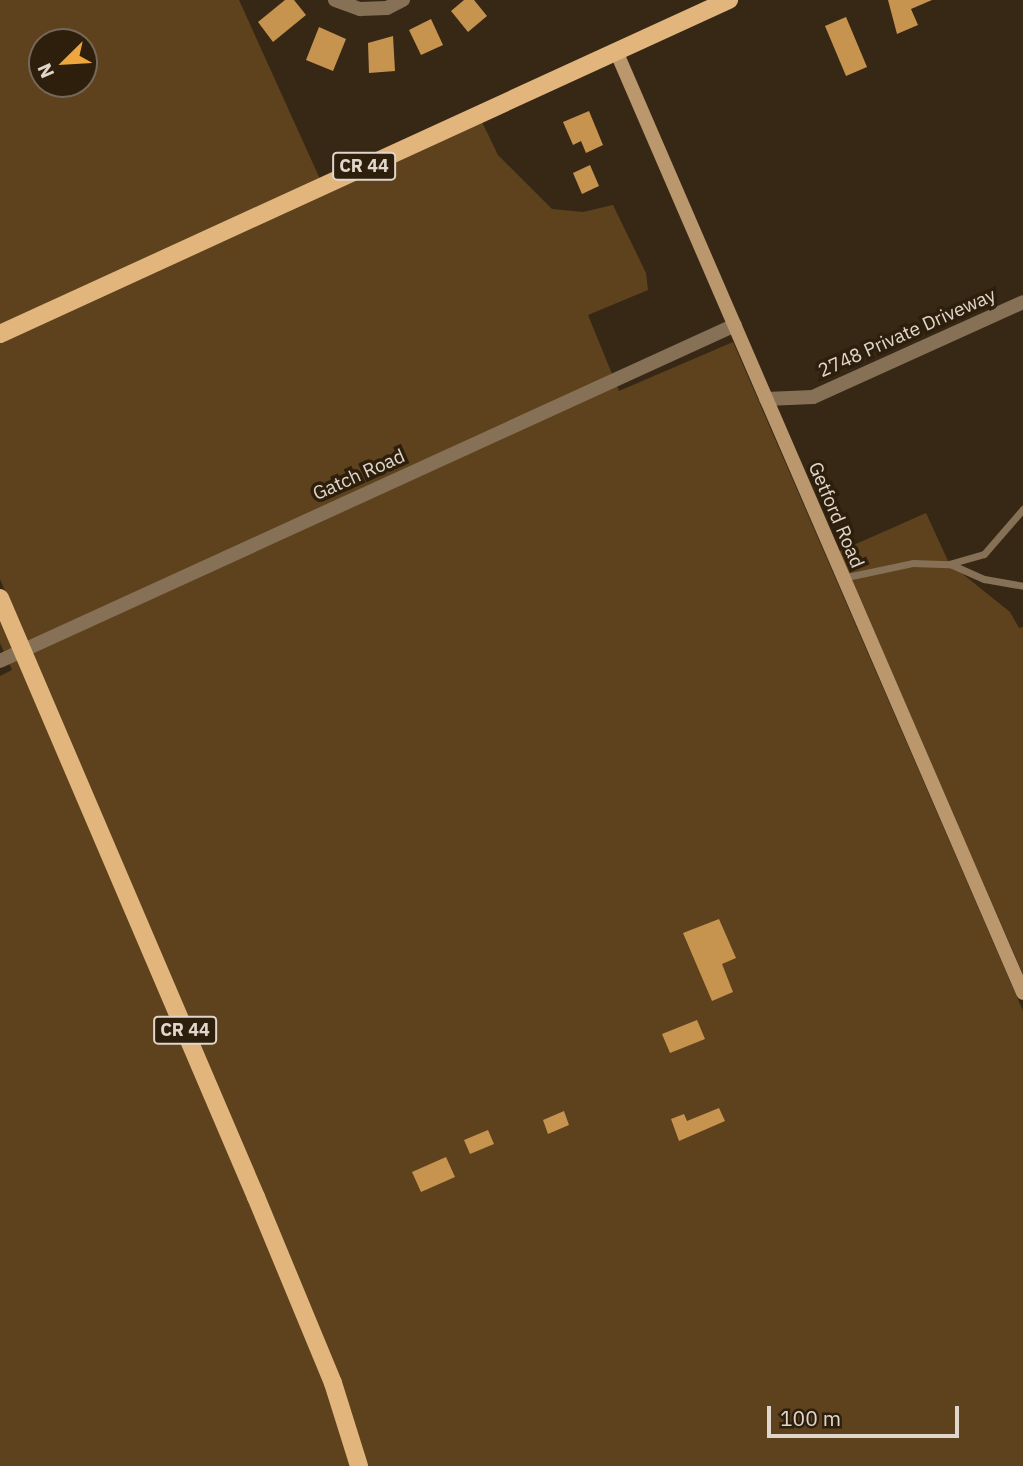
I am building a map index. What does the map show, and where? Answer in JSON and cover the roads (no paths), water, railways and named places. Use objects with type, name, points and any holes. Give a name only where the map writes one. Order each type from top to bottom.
[{"type":"main road","name":"CR 44","points":[[0,334],[729,0]]},
{"type":"main road","name":"CR 44","points":[[0,598],[266,1220],[333,1383],[359,1466]]},
{"type":"street","points":[[335,0],[360,9],[387,8],[402,0]]},
{"type":"street","name":"Getford Road","points":[[616,51],[841,578],[1023,993]]},
{"type":"street","name":"2748 Private Driveway","points":[[766,399],[813,397],[1023,302]]},
{"type":"street","name":"Gatch Road","points":[[0,661],[735,325]]},
{"type":"lane","points":[[841,578],[913,563],[949,564],[984,554],[1023,509]]},
{"type":"lane","points":[[949,564],[984,579],[1023,586]]}]
